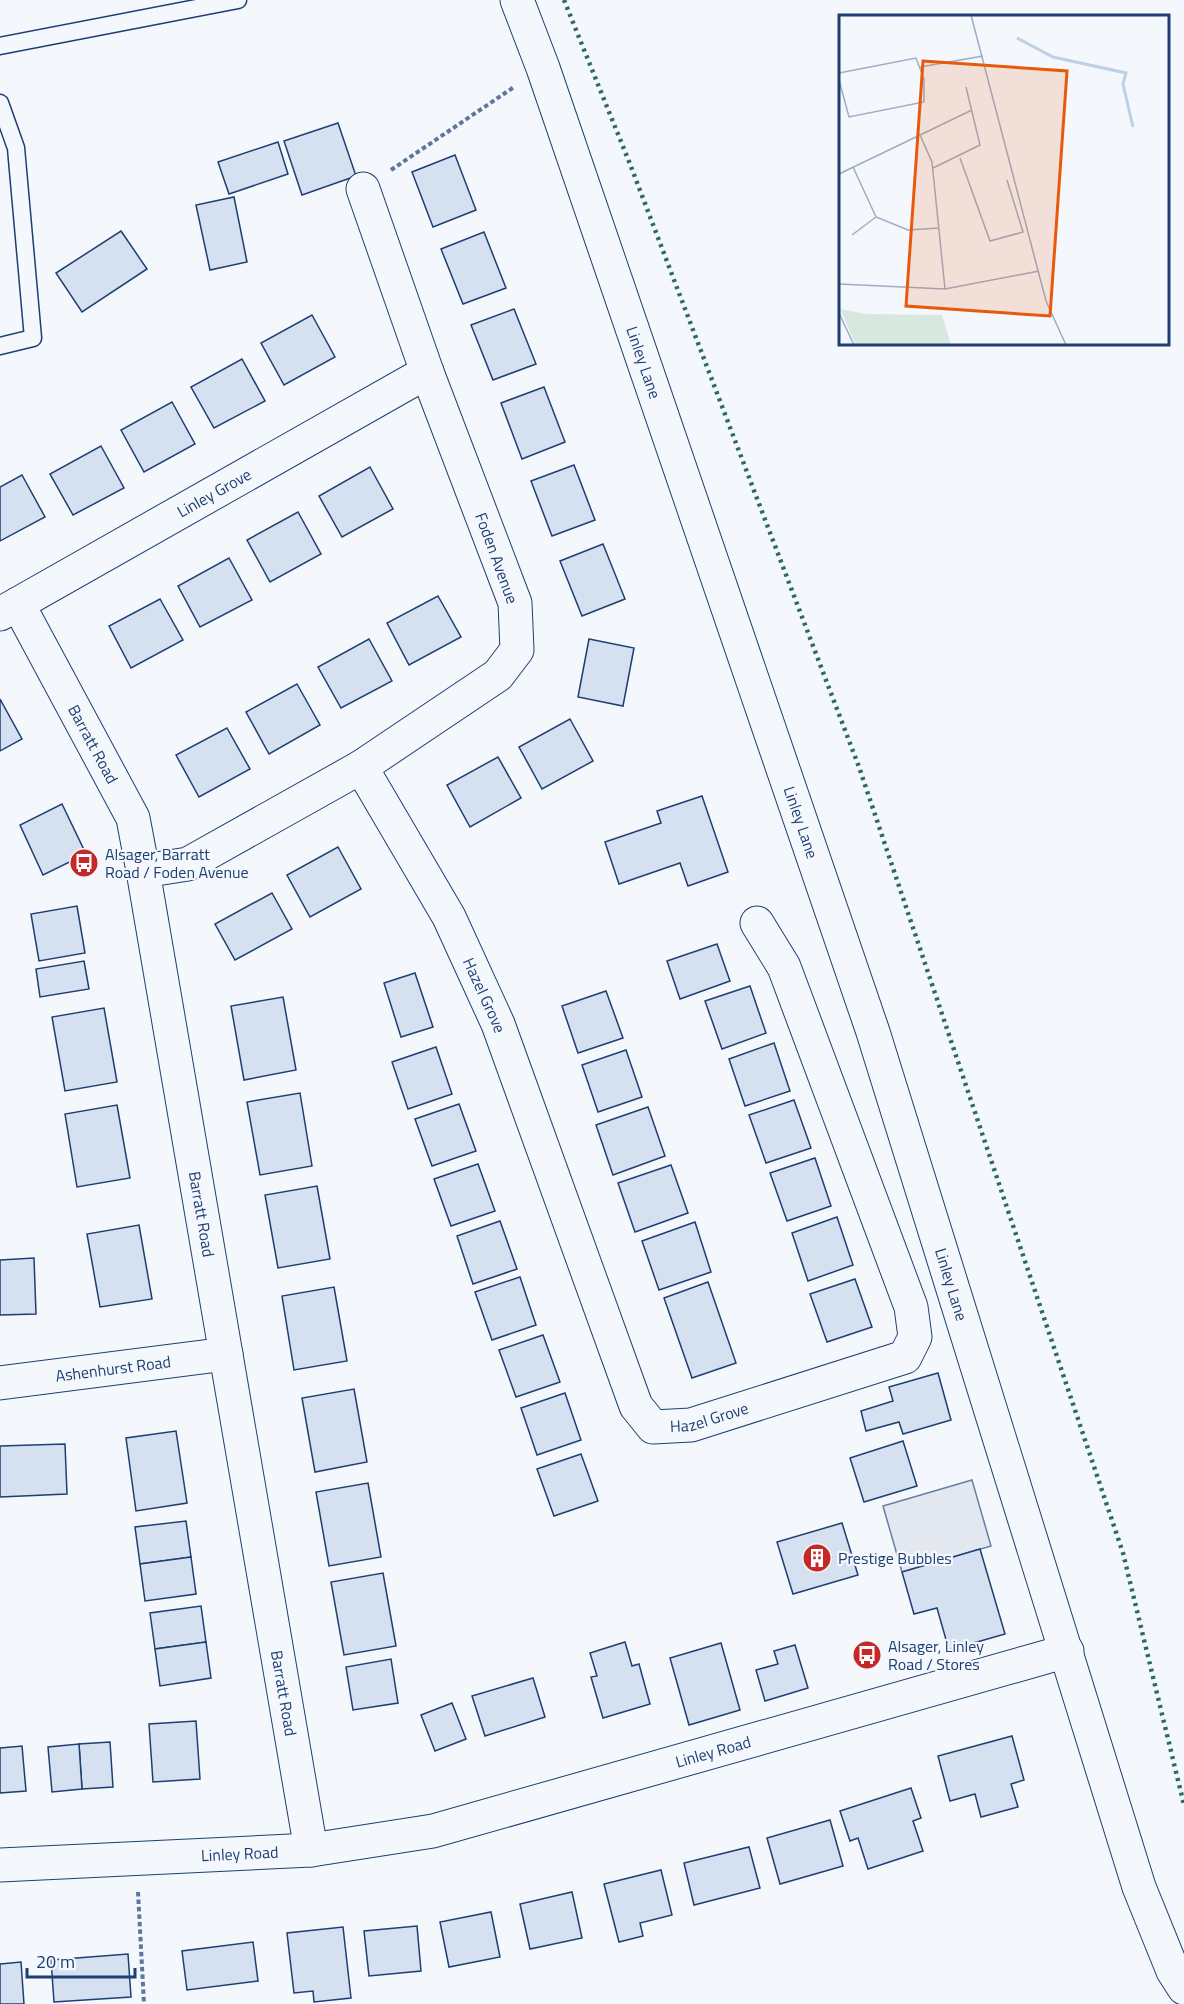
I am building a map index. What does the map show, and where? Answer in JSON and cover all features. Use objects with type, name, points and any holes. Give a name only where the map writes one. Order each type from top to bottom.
[{"type":"street","name":"Linley Lane","points":[[517,0],[543,68],[873,1032],[1067,1651]]},
{"type":"street","name":"Foden Avenue","points":[[143,871],[188,864],[362,767],[498,675],[517,650],[516,603],[427,372],[363,189]]},
{"type":"street","name":"Linley Grove","points":[[9,609],[427,372]]},
{"type":"street","name":"Barratt Road","points":[[9,609],[133,818],[311,1850]]},
{"type":"street","name":"Hazel Grove","points":[[362,767],[449,917],[498,1024],[636,1406],[653,1427],[691,1425],[905,1357],[915,1337],[910,1307],[784,967],[757,923]]},
{"type":"street","name":"Ashenhurst Road","points":[[0,1383],[226,1354]]},
{"type":"street","name":"Linley Road","points":[[0,1865],[311,1850],[433,1831],[1067,1651]]},
{"type":"street","points":[[1067,1651],[1139,1887],[1173,1971],[1184,1988]]},
{"type":"lane","points":[[0,46],[238,0]]},
{"type":"lane","points":[[0,103],[16,148],[33,338],[0,346]]},
{"type":"path","points":[[363,189],[543,68]]},
{"type":"path","points":[[136,1858],[144,2004]]},
{"type":"shaded area","points":[[972,1480],[991,1546],[902,1572],[883,1506]]},
{"type":"building","points":[[338,123],[356,176],[302,195],[284,141]]},
{"type":"building","points":[[278,142],[288,174],[229,194],[218,162]]},
{"type":"building","points":[[455,155],[476,210],[433,227],[412,172]]},
{"type":"building","points":[[234,197],[247,262],[210,270],[196,205]]},
{"type":"building","points":[[121,231],[147,269],[82,312],[56,273]]},
{"type":"building","points":[[484,232],[506,288],[463,304],[441,249]]},
{"type":"building","points":[[514,309],[536,364],[493,380],[471,325]]},
{"type":"building","points":[[312,315],[335,357],[284,385],[261,343]]},
{"type":"building","points":[[242,359],[265,401],[214,428],[191,387]]},
{"type":"building","points":[[544,387],[565,442],[522,459],[501,403]]},
{"type":"building","points":[[172,402],[195,444],[144,472],[121,430]]},
{"type":"building","points":[[101,446],[124,488],[73,515],[50,474]]},
{"type":"building","points":[[574,465],[595,520],[552,536],[531,481]]},
{"type":"building","points":[[370,467],[393,509],[342,537],[319,496]]},
{"type":"building","points":[[22,475],[45,517],[0,541],[0,487]]},
{"type":"building","points":[[298,512],[321,554],[270,582],[247,540]]},
{"type":"building","points":[[603,544],[625,599],[582,616],[560,561]]},
{"type":"building","points":[[229,558],[252,600],[200,627],[178,586]]},
{"type":"building","points":[[438,596],[461,637],[409,665],[387,623]]},
{"type":"building","points":[[160,599],[183,640],[131,668],[109,626]]},
{"type":"building","points":[[369,639],[392,681],[341,708],[318,667]]},
{"type":"building","points":[[589,639],[634,648],[623,706],[578,697]]},
{"type":"building","points":[[297,684],[320,725],[269,754],[246,712]]},
{"type":"building","points":[[0,699],[22,739],[0,751]]},
{"type":"building","points":[[570,719],[593,761],[542,789],[519,747]]},
{"type":"building","points":[[227,728],[250,769],[199,797],[176,755]]},
{"type":"building","points":[[498,757],[521,798],[470,827],[447,785]]},
{"type":"building","points":[[702,796],[728,872],[688,886],[680,863],[619,884],[605,842],[661,823],[657,811]]},
{"type":"building","points":[[62,804],[86,854],[43,875],[20,825]]},
{"type":"building","points":[[338,847],[361,889],[310,917],[287,875]]},
{"type":"building","points":[[272,893],[292,929],[235,960],[215,924]]},
{"type":"building","points":[[77,906],[85,953],[39,961],[31,914]]},
{"type":"building","points":[[717,944],[730,981],[680,999],[667,961]]},
{"type":"building","points":[[84,961],[89,989],[40,997],[36,969]]},
{"type":"building","points":[[415,973],[433,1027],[401,1037],[384,983]]},
{"type":"building","points":[[750,986],[766,1033],[722,1049],[705,1001]]},
{"type":"building","points":[[606,991],[623,1038],[578,1053],[562,1006]]},
{"type":"building","points":[[283,997],[296,1070],[244,1080],[231,1006]]},
{"type":"building","points":[[104,1008],[117,1082],[65,1091],[52,1017]]},
{"type":"building","points":[[774,1043],[790,1091],[745,1106],[729,1059]]},
{"type":"building","points":[[436,1047],[452,1094],[408,1109],[392,1062]]},
{"type":"building","points":[[626,1050],[642,1097],[598,1112],[582,1065]]},
{"type":"building","points":[[300,1093],[312,1166],[260,1175],[247,1102]]},
{"type":"building","points":[[794,1100],[811,1148],[766,1163],[749,1115]]},
{"type":"building","points":[[459,1104],[476,1151],[432,1166],[415,1119]]},
{"type":"building","points":[[117,1105],[130,1178],[77,1187],[65,1114]]},
{"type":"building","points":[[648,1107],[665,1156],[613,1175],[596,1125]]},
{"type":"building","points":[[815,1158],[831,1206],[787,1221],[770,1173]]},
{"type":"building","points":[[478,1164],[495,1211],[451,1226],[434,1179]]},
{"type":"building","points":[[671,1165],[688,1213],[635,1232],[618,1183]]},
{"type":"building","points":[[317,1186],[330,1259],[278,1268],[265,1195]]},
{"type":"building","points":[[837,1217],[853,1265],[808,1281],[792,1233]]},
{"type":"building","points":[[500,1221],[517,1269],[473,1284],[457,1236]]},
{"type":"building","points":[[695,1222],[711,1272],[659,1290],[642,1241]]},
{"type":"building","points":[[139,1225],[152,1299],[100,1307],[87,1234]]},
{"type":"building","points":[[34,1258],[36,1314],[0,1315],[0,1260]]},
{"type":"building","points":[[520,1277],[536,1325],[492,1340],[475,1292]]},
{"type":"building","points":[[855,1279],[872,1327],[827,1342],[810,1294]]},
{"type":"building","points":[[708,1282],[736,1363],[692,1378],[664,1298]]},
{"type":"building","points":[[334,1287],[347,1361],[294,1370],[282,1296]]},
{"type":"building","points":[[543,1335],[560,1382],[516,1397],[499,1350]]},
{"type":"building","points":[[938,1373],[951,1420],[903,1434],[899,1422],[866,1431],[861,1411],[893,1401],[889,1387]]},
{"type":"building","points":[[354,1389],[367,1462],[315,1472],[302,1398]]},
{"type":"building","points":[[565,1393],[581,1440],[537,1455],[521,1408]]},
{"type":"building","points":[[176,1431],[187,1503],[136,1511],[126,1438]]},
{"type":"building","points":[[903,1441],[917,1486],[864,1502],[850,1458]]},
{"type":"building","points":[[65,1444],[67,1494],[0,1497],[0,1446]]},
{"type":"building","points":[[581,1454],[598,1501],[554,1516],[537,1469]]},
{"type":"building","points":[[368,1483],[381,1557],[329,1566],[316,1492]]},
{"type":"building","points":[[186,1521],[191,1557],[140,1564],[135,1527]]},
{"type":"building","name":"Prestige Bubbles","points":[[842,1523],[858,1575],[793,1594],[777,1542]]},
{"type":"building","points":[[980,1549],[1005,1634],[949,1650],[937,1608],[914,1614],[902,1572]]},
{"type":"building","points":[[191,1557],[196,1594],[145,1601],[140,1564]]},
{"type":"building","points":[[383,1573],[396,1646],[344,1655],[331,1582]]},
{"type":"building","points":[[201,1606],[206,1642],[155,1649],[150,1613]]},
{"type":"building","points":[[206,1642],[211,1678],[160,1686],[155,1649]]},
{"type":"building","points":[[625,1642],[632,1666],[639,1664],[650,1704],[603,1718],[591,1677],[597,1676],[590,1653]]},
{"type":"building","points":[[721,1643],[740,1710],[689,1725],[670,1658]]},
{"type":"building","points":[[795,1645],[808,1688],[765,1701],[756,1670],[778,1664],[774,1651]]},
{"type":"building","points":[[391,1659],[398,1703],[353,1710],[346,1667]]},
{"type":"building","points":[[533,1678],[545,1717],[485,1736],[472,1696]]},
{"type":"building","points":[[452,1703],[466,1739],[435,1751],[421,1715]]},
{"type":"building","points":[[196,1721],[200,1779],[153,1782],[149,1724]]},
{"type":"building","points":[[1012,1736],[1024,1780],[1011,1784],[1018,1807],[981,1817],[975,1794],[950,1801],[938,1756]]},
{"type":"building","points":[[110,1742],[113,1787],[82,1789],[79,1744]]},
{"type":"building","points":[[79,1744],[82,1789],[52,1792],[48,1747]]},
{"type":"building","points":[[22,1746],[26,1791],[0,1793],[0,1748]]},
{"type":"building","points":[[911,1788],[921,1818],[913,1821],[923,1851],[868,1869],[858,1838],[850,1841],[840,1811]]},
{"type":"building","points":[[830,1820],[843,1866],[780,1884],[767,1838]]},
{"type":"building","points":[[749,1847],[760,1888],[694,1905],[684,1863]]},
{"type":"building","points":[[661,1870],[672,1915],[640,1923],[643,1936],[619,1942],[604,1884]]},
{"type":"building","points":[[572,1892],[582,1938],[530,1949],[520,1904]]},
{"type":"building","points":[[491,1912],[500,1957],[449,1967],[440,1922]]},
{"type":"building","points":[[417,1926],[421,1971],[369,1976],[364,1931]]},
{"type":"building","points":[[343,1927],[351,1998],[314,2002],[313,1991],[294,1993],[287,1933]]},
{"type":"building","points":[[253,1942],[258,1981],[187,1990],[182,1951]]},
{"type":"building","points":[[128,1954],[131,1997],[54,2002],[51,1960]]},
{"type":"building","points":[[21,1962],[24,2004],[0,2004],[0,1964]]},
{"type":"hedge","points":[[564,0],[630,164],[859,767],[1123,1553],[1184,1805]]},
{"type":"place","name":"Alsager, Barratt Road / Foden Avenue","points":[[84,863]]},
{"type":"place","name":"Prestige Bubbles","points":[[817,1558]]},
{"type":"place","name":"Alsager, Linley Road / Stores","points":[[867,1655]]}]
